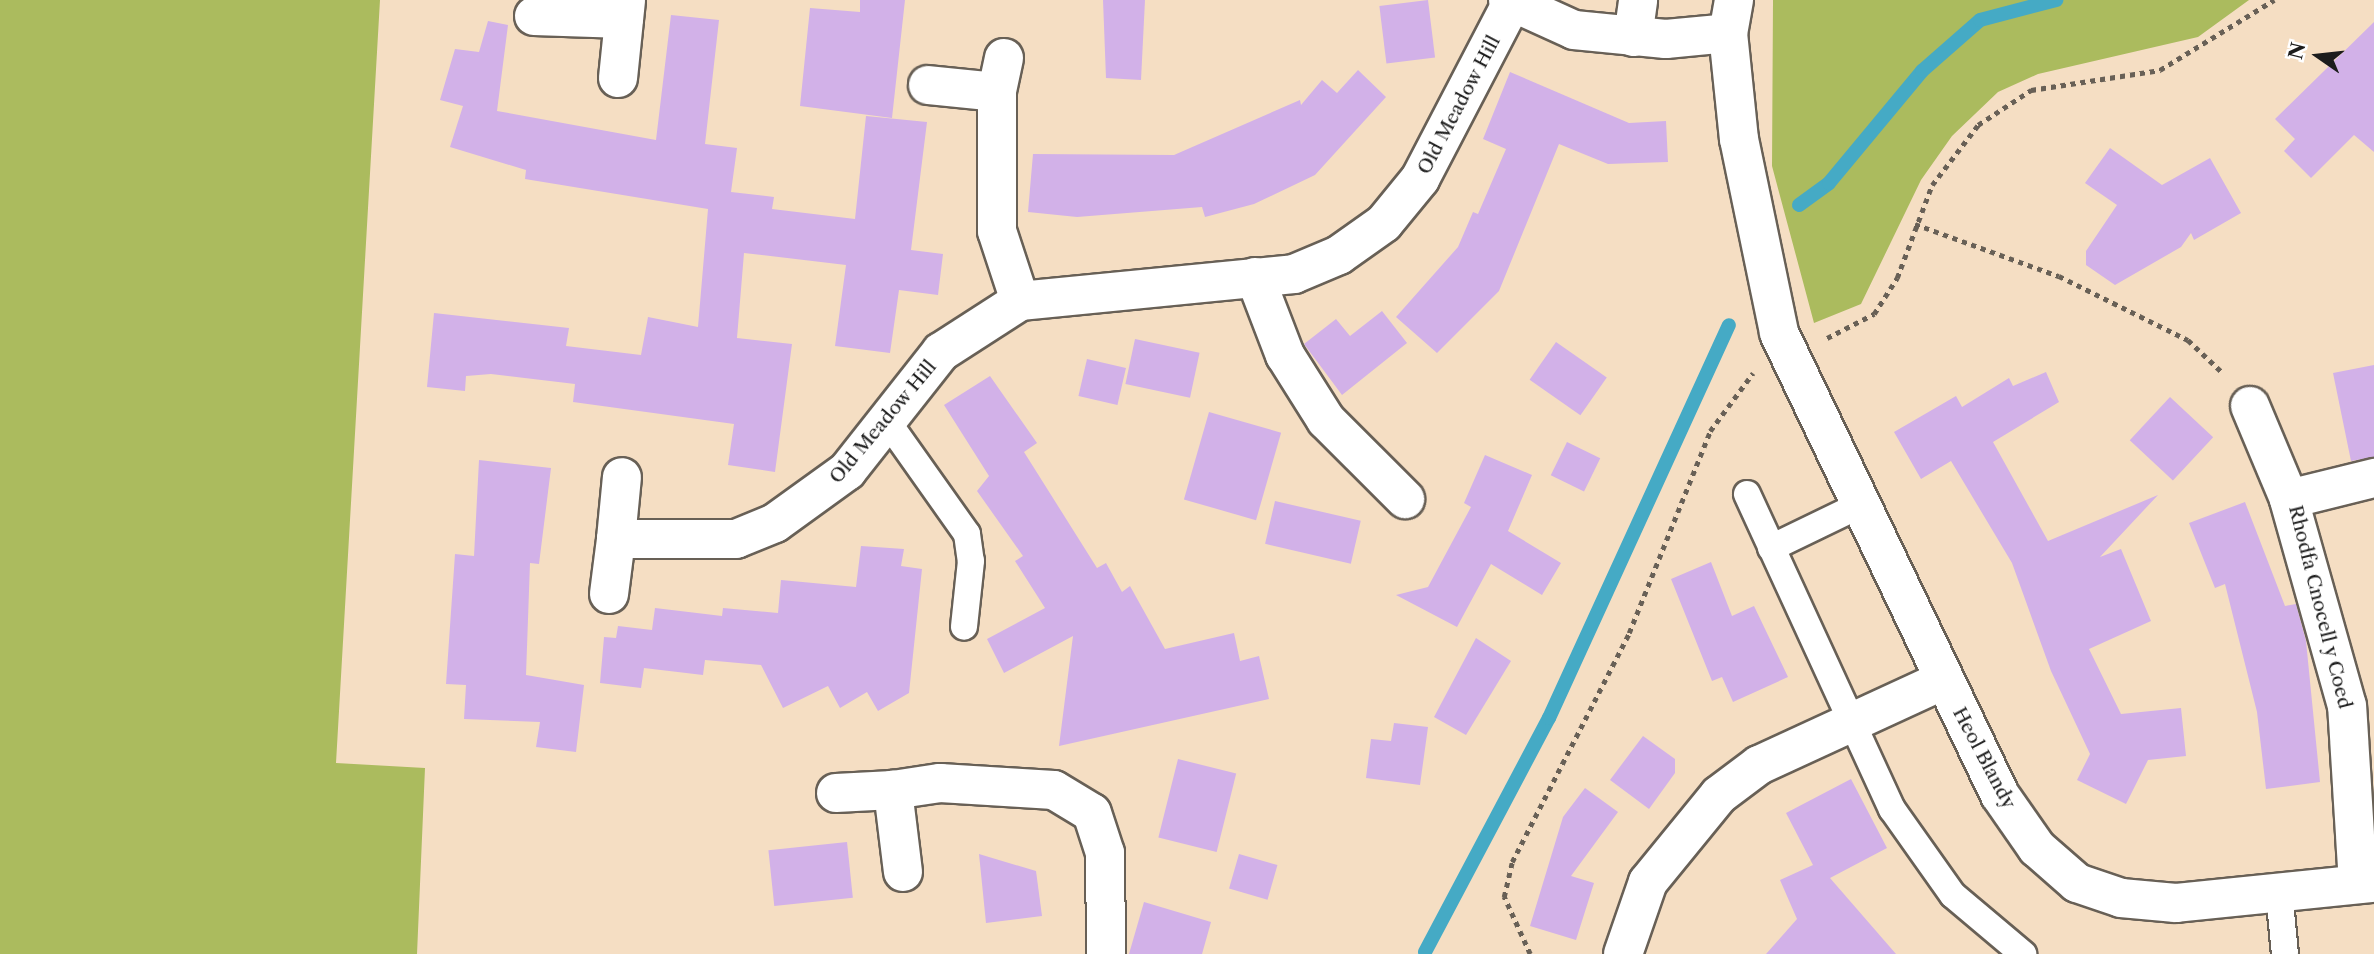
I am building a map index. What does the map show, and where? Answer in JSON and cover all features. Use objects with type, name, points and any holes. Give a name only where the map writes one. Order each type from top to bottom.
[{"type":"street","points":[[1633,37],[1638,0]]},
{"type":"street","points":[[1510,1],[1574,30],[1633,37],[1731,16]]},
{"type":"street","name":"Old Meadow Hill","points":[[616,539],[736,539],[775,523],[831,486],[941,352],[1020,301],[1294,274],[1339,255],[1384,223],[1449,130],[1510,1]]},
{"type":"street","points":[[534,16],[625,10],[618,78]]},
{"type":"street","name":"Heol Blandy","points":[[1731,16],[1749,206],[1787,354],[1856,502],[2000,795],[2037,848],[2077,883],[2121,898],[2176,903],[2366,883]]},
{"type":"street","points":[[929,85],[1001,75],[997,232],[1020,301]]},
{"type":"street","points":[[1255,277],[1285,355],[1326,420],[1405,499]]},
{"type":"street","points":[[2250,406],[2289,499]]},
{"type":"street","points":[[610,594],[622,477]]},
{"type":"street","name":"Rhodfa Cnocell y Coed","points":[[2366,883],[2362,787],[2347,706],[2289,499],[2374,478]]},
{"type":"street","points":[[1623,954],[1648,882],[1719,795],[1759,765],[1944,680]]},
{"type":"street","points":[[836,793],[893,790],[940,783],[1054,790],[1092,813],[1105,853],[1106,954]]},
{"type":"street","points":[[893,790],[903,872]]},
{"type":"lane","points":[[887,421],[967,534],[971,561],[964,627]]},
{"type":"lane","points":[[1747,494],[1853,722],[1919,855],[1983,925],[2023,954]]},
{"type":"lane","points":[[1771,548],[1856,502]]},
{"type":"lane","points":[[2279,892],[2285,954]]},
{"type":"path","points":[[1530,954],[1504,897],[1512,862],[1629,633],[1710,431],[1746,378],[1787,354],[1874,314],[1897,278],[1932,184],[1978,125],[2031,90],[2160,70],[2274,0]]},
{"type":"path","points":[[1915,224],[2059,276],[2188,341],[2250,406]]},
{"type":"green space","points":[[0,0],[380,0],[336,763],[425,768],[417,954],[0,954]]},
{"type":"green space","points":[[1773,0],[2249,0],[2198,37],[2038,74],[1998,92],[1952,136],[1921,180],[1861,304],[1814,323],[1772,166]]},
{"type":"building","points":[[860,0],[905,0],[892,118],[800,106],[810,8],[860,12]]},
{"type":"building","points":[[1103,0],[1145,0],[1141,80],[1106,78]]},
{"type":"building","points":[[1428,0],[1435,58],[1386,64],[1379,6]]},
{"type":"building","points":[[671,15],[719,20],[705,144],[737,148],[731,192],[774,197],[772,209],[855,219],[866,116],[927,122],[911,250],[943,254],[938,295],[899,290],[890,353],[835,346],[846,265],[744,253],[737,338],[792,344],[775,472],[728,465],[734,424],[573,402],[575,384],[491,374],[466,376],[465,391],[427,387],[434,313],[569,328],[566,346],[641,355],[648,317],[698,327],[708,209],[525,179],[526,170],[450,147],[463,106],[440,100],[455,49],[479,52],[488,21],[508,25],[497,111],[656,140]]},
{"type":"building","points":[[2374,22],[2374,152],[2354,135],[2311,178],[2284,151],[2295,139],[2275,119]]},
{"type":"building","points":[[1358,70],[1386,97],[1315,175],[1254,204],[1205,217],[1202,207],[1077,217],[1028,212],[1033,154],[1174,155],[1300,100],[1301,105],[1322,80],[1337,93]]},
{"type":"building","points":[[1510,72],[1629,123],[1666,121],[1668,162],[1608,164],[1559,144],[1499,291],[1437,353],[1396,317],[1458,247],[1473,212],[1478,214],[1506,149],[1483,139]]},
{"type":"building","points":[[2110,148],[2162,185],[2210,158],[2241,213],[2194,240],[2191,233],[2181,247],[2115,285],[2086,265],[2086,251],[2117,205],[2085,183]]},
{"type":"building","points":[[1382,311],[1407,343],[1342,395],[1304,344],[1336,319],[1350,336]]},
{"type":"building","points":[[1135,339],[1200,353],[1190,398],[1125,384]]},
{"type":"building","points":[[1556,342],[1607,378],[1580,415],[1530,380]]},
{"type":"building","points":[[1087,359],[1126,368],[1117,405],[1078,396]]},
{"type":"building","points":[[2374,365],[2374,457],[2351,461],[2333,373]]},
{"type":"building","points":[[2046,372],[2059,402],[1993,442],[2048,541],[2158,495],[2100,557],[2121,549],[2151,621],[2089,649],[2121,714],[2181,708],[2186,756],[2148,760],[2126,804],[2077,780],[2090,754],[2051,671],[2012,563],[1951,461],[1921,479],[1894,432],[1956,396],[1962,407],[2009,378],[2013,386]]},
{"type":"building","points":[[990,376],[1037,443],[1024,452],[1097,568],[1106,563],[1122,592],[1130,586],[1165,649],[1234,633],[1240,661],[1259,656],[1269,699],[1059,746],[1073,636],[1004,673],[987,639],[1045,608],[1015,561],[1023,556],[977,491],[989,476],[944,405]]},
{"type":"building","points":[[2170,397],[2213,437],[2173,480],[2130,440]]},
{"type":"building","points":[[1209,412],[1281,433],[1256,520],[1184,499]]},
{"type":"building","points":[[1567,442],[1600,458],[1584,491],[1551,475]]},
{"type":"building","points":[[1485,455],[1532,475],[1508,531],[1561,563],[1542,595],[1491,564],[1457,627],[1396,595],[1428,587],[1471,507],[1464,503]]},
{"type":"building","points":[[479,460],[551,468],[539,564],[530,563],[526,675],[584,685],[576,752],[536,747],[540,722],[464,719],[466,685],[446,684],[455,554],[474,556]]},
{"type":"building","points":[[1275,501],[1361,521],[1351,564],[1265,544]]},
{"type":"building","points":[[2245,502],[2285,606],[2296,604],[2306,641],[2320,782],[2266,789],[2257,712],[2225,584],[2215,588],[2189,523]]},
{"type":"building","points":[[861,546],[904,549],[901,566],[922,569],[909,693],[878,711],[867,692],[840,708],[828,686],[783,708],[761,665],[705,660],[703,675],[644,668],[641,688],[600,683],[604,637],[616,638],[618,626],[652,630],[655,608],[722,616],[723,608],[778,613],[781,580],[856,587]]},
{"type":"building","points":[[1711,562],[1732,616],[1754,606],[1788,677],[1733,702],[1722,677],[1712,681],[1671,579]]},
{"type":"building","points":[[1476,638],[1511,661],[1466,735],[1434,717]]},
{"type":"building","points":[[1394,723],[1428,727],[1420,785],[1366,778],[1371,739],[1391,741]]},
{"type":"building","points":[[1643,736],[1675,759],[1675,773],[1649,809],[1610,780]]},
{"type":"building","points":[[1178,759],[1236,774],[1217,852],[1158,838]]},
{"type":"building","points":[[1851,779],[1887,848],[1830,878],[1896,954],[1766,954],[1797,919],[1780,880],[1813,865],[1786,813]]},
{"type":"building","points":[[1585,788],[1618,812],[1571,876],[1594,883],[1576,940],[1530,926],[1563,817]]},
{"type":"building","points":[[847,842],[853,898],[774,906],[768,850]]},
{"type":"building","points":[[979,854],[1036,871],[1042,916],[986,923]]},
{"type":"building","points":[[1239,854],[1277,865],[1268,900],[1229,889]]},
{"type":"building","points":[[1144,902],[1211,922],[1202,954],[1129,954]]},
{"type":"waterway","points":[[1799,205],[1829,183],[1922,71],[1980,20],[2056,0]]},
{"type":"waterway","points":[[1425,952],[1549,718],[1729,325]]}]
